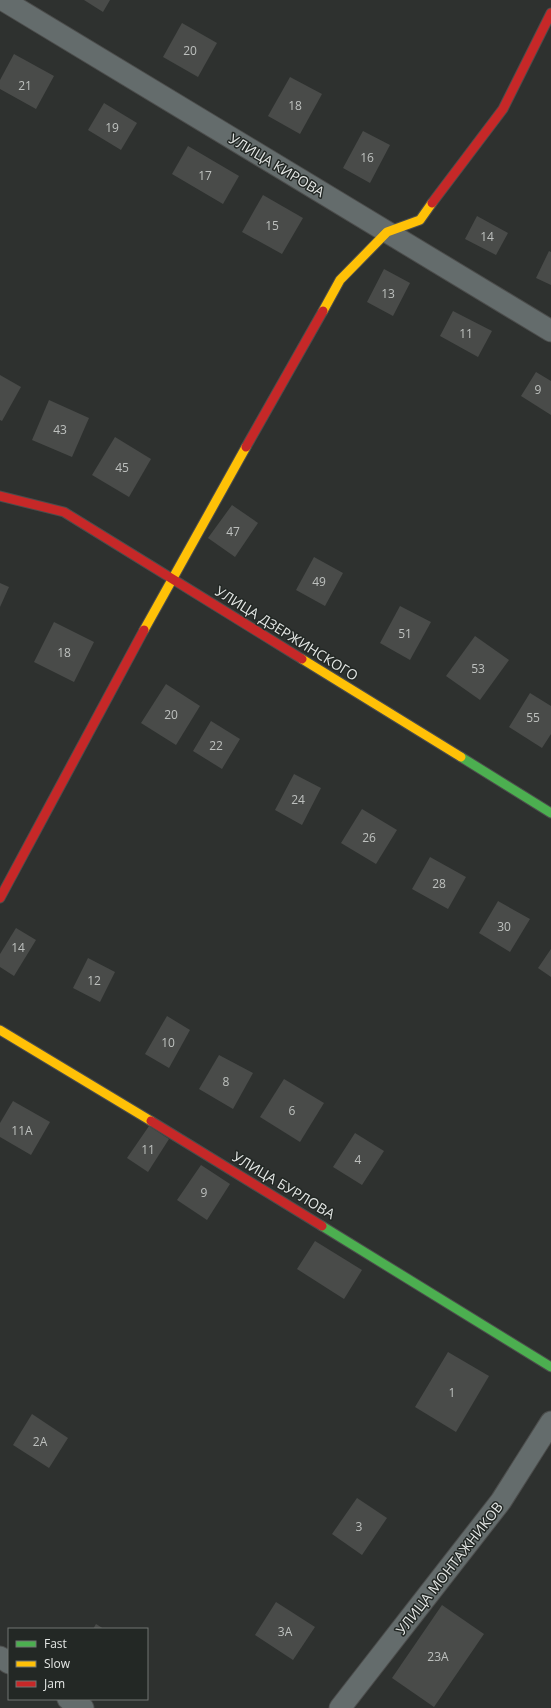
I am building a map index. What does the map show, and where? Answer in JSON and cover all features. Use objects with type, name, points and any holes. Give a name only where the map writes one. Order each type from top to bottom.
[{"type":"street","name":"УЛИЦА КИРОВА","points":[[3,0],[551,331]]},
{"type":"street","points":[[0,898],[172,579],[340,280],[387,232],[420,220],[503,110],[551,13]]},
{"type":"street","name":"УЛИЦА ДЗЕРЖИНСКОГО","points":[[0,496],[64,512],[551,813]]},
{"type":"street","name":"УЛИЦА БУРЛОВА","points":[[0,1030],[268,1192],[551,1367]]},
{"type":"street","name":"УЛИЦА МОНТАЖНИКОВ","points":[[340,1708],[501,1501],[551,1422]]},
{"type":"street","points":[[70,1700],[83,1708]]},
{"type":"building","points":[[84,0],[110,0],[103,12]]},
{"type":"building","points":[[182,23],[217,43],[198,77],[163,57]]},
{"type":"building","points":[[14,54],[54,76],[36,109],[0,89],[0,80]]},
{"type":"building","points":[[290,77],[322,94],[300,134],[268,116]]},
{"type":"building","points":[[104,103],[137,123],[121,150],[88,130]]},
{"type":"building","points":[[363,131],[390,145],[370,183],[343,168]]},
{"type":"building","points":[[188,146],[239,176],[223,204],[172,174]]},
{"type":"building","points":[[263,195],[303,218],[282,254],[242,232]]},
{"type":"building","points":[[477,216],[508,233],[496,255],[465,239]]},
{"type":"building","points":[[549,251],[551,252],[551,285],[536,278]]},
{"type":"building","points":[[384,269],[410,283],[393,316],[367,302]]},
{"type":"building","points":[[453,311],[492,331],[478,357],[440,336]]},
{"type":"building","points":[[536,372],[551,381],[551,415],[521,396]]},
{"type":"building","points":[[0,375],[21,387],[2,421],[0,420]]},
{"type":"building","points":[[49,400],[89,418],[72,457],[32,440]]},
{"type":"building","points":[[115,437],[151,459],[129,497],[92,475]]},
{"type":"building","points":[[232,505],[258,523],[235,557],[208,538]]},
{"type":"building","points":[[314,557],[343,573],[325,606],[296,590]]},
{"type":"building","points":[[0,583],[9,587],[0,607]]},
{"type":"building","points":[[400,606],[431,622],[410,660],[380,643]]},
{"type":"building","points":[[54,622],[94,642],[74,682],[34,662]]},
{"type":"building","points":[[475,636],[509,660],[480,700],[446,676]]},
{"type":"building","points":[[166,684],[200,706],[176,745],[141,723]]},
{"type":"building","points":[[530,693],[551,706],[551,734],[542,748],[509,727]]},
{"type":"building","points":[[211,721],[240,739],[222,769],[193,751]]},
{"type":"building","points":[[294,774],[321,788],[302,825],[275,810]]},
{"type":"building","points":[[362,809],[397,830],[376,864],[341,843]]},
{"type":"building","points":[[430,857],[466,877],[448,909],[412,889]]},
{"type":"building","points":[[498,901],[530,919],[510,952],[479,933]]},
{"type":"building","points":[[16,928],[36,940],[14,976],[0,967],[0,954]]},
{"type":"building","points":[[551,949],[551,977],[538,968]]},
{"type":"building","points":[[88,958],[115,972],[100,1002],[73,988]]},
{"type":"building","points":[[167,1016],[190,1030],[169,1068],[145,1054]]},
{"type":"building","points":[[219,1055],[253,1073],[233,1109],[199,1089]]},
{"type":"building","points":[[284,1079],[324,1103],[300,1142],[260,1117]]},
{"type":"building","points":[[13,1101],[50,1122],[31,1155],[0,1137],[0,1123]]},
{"type":"building","points":[[149,1126],[169,1139],[148,1172],[127,1158]]},
{"type":"building","points":[[355,1133],[384,1151],[362,1185],[333,1167]]},
{"type":"building","points":[[201,1165],[230,1184],[207,1220],[177,1200]]},
{"type":"building","points":[[315,1241],[362,1270],[344,1299],[297,1269]]},
{"type":"building","points":[[448,1352],[489,1376],[456,1432],[415,1407]]},
{"type":"building","points":[[32,1414],[68,1438],[49,1468],[13,1445]]},
{"type":"building","points":[[357,1498],[387,1518],[362,1555],[332,1534]]},
{"type":"building","points":[[276,1602],[315,1627],[293,1660],[255,1635]]},
{"type":"building","points":[[442,1605],[484,1634],[434,1707],[392,1678]]},
{"type":"building","points":[[96,1624],[102,1628],[94,1628]]},
{"type":"traffic: fast","points":[[461,757],[551,813]]},
{"type":"traffic: fast","points":[[322,1226],[551,1367]]},
{"type":"traffic: slow","points":[[323,311],[340,280],[387,232],[420,220],[432,203]]},
{"type":"traffic: slow","points":[[144,630],[246,447]]},
{"type":"traffic: slow","points":[[302,659],[461,757]]},
{"type":"traffic: slow","points":[[0,1030],[151,1121]]},
{"type":"traffic: jam","points":[[432,203],[503,109],[551,13]]},
{"type":"traffic: jam","points":[[246,447],[323,311]]},
{"type":"traffic: jam","points":[[0,496],[64,512],[302,659]]},
{"type":"traffic: jam","points":[[0,898],[144,630]]},
{"type":"traffic: jam","points":[[151,1121],[322,1226]]}]
